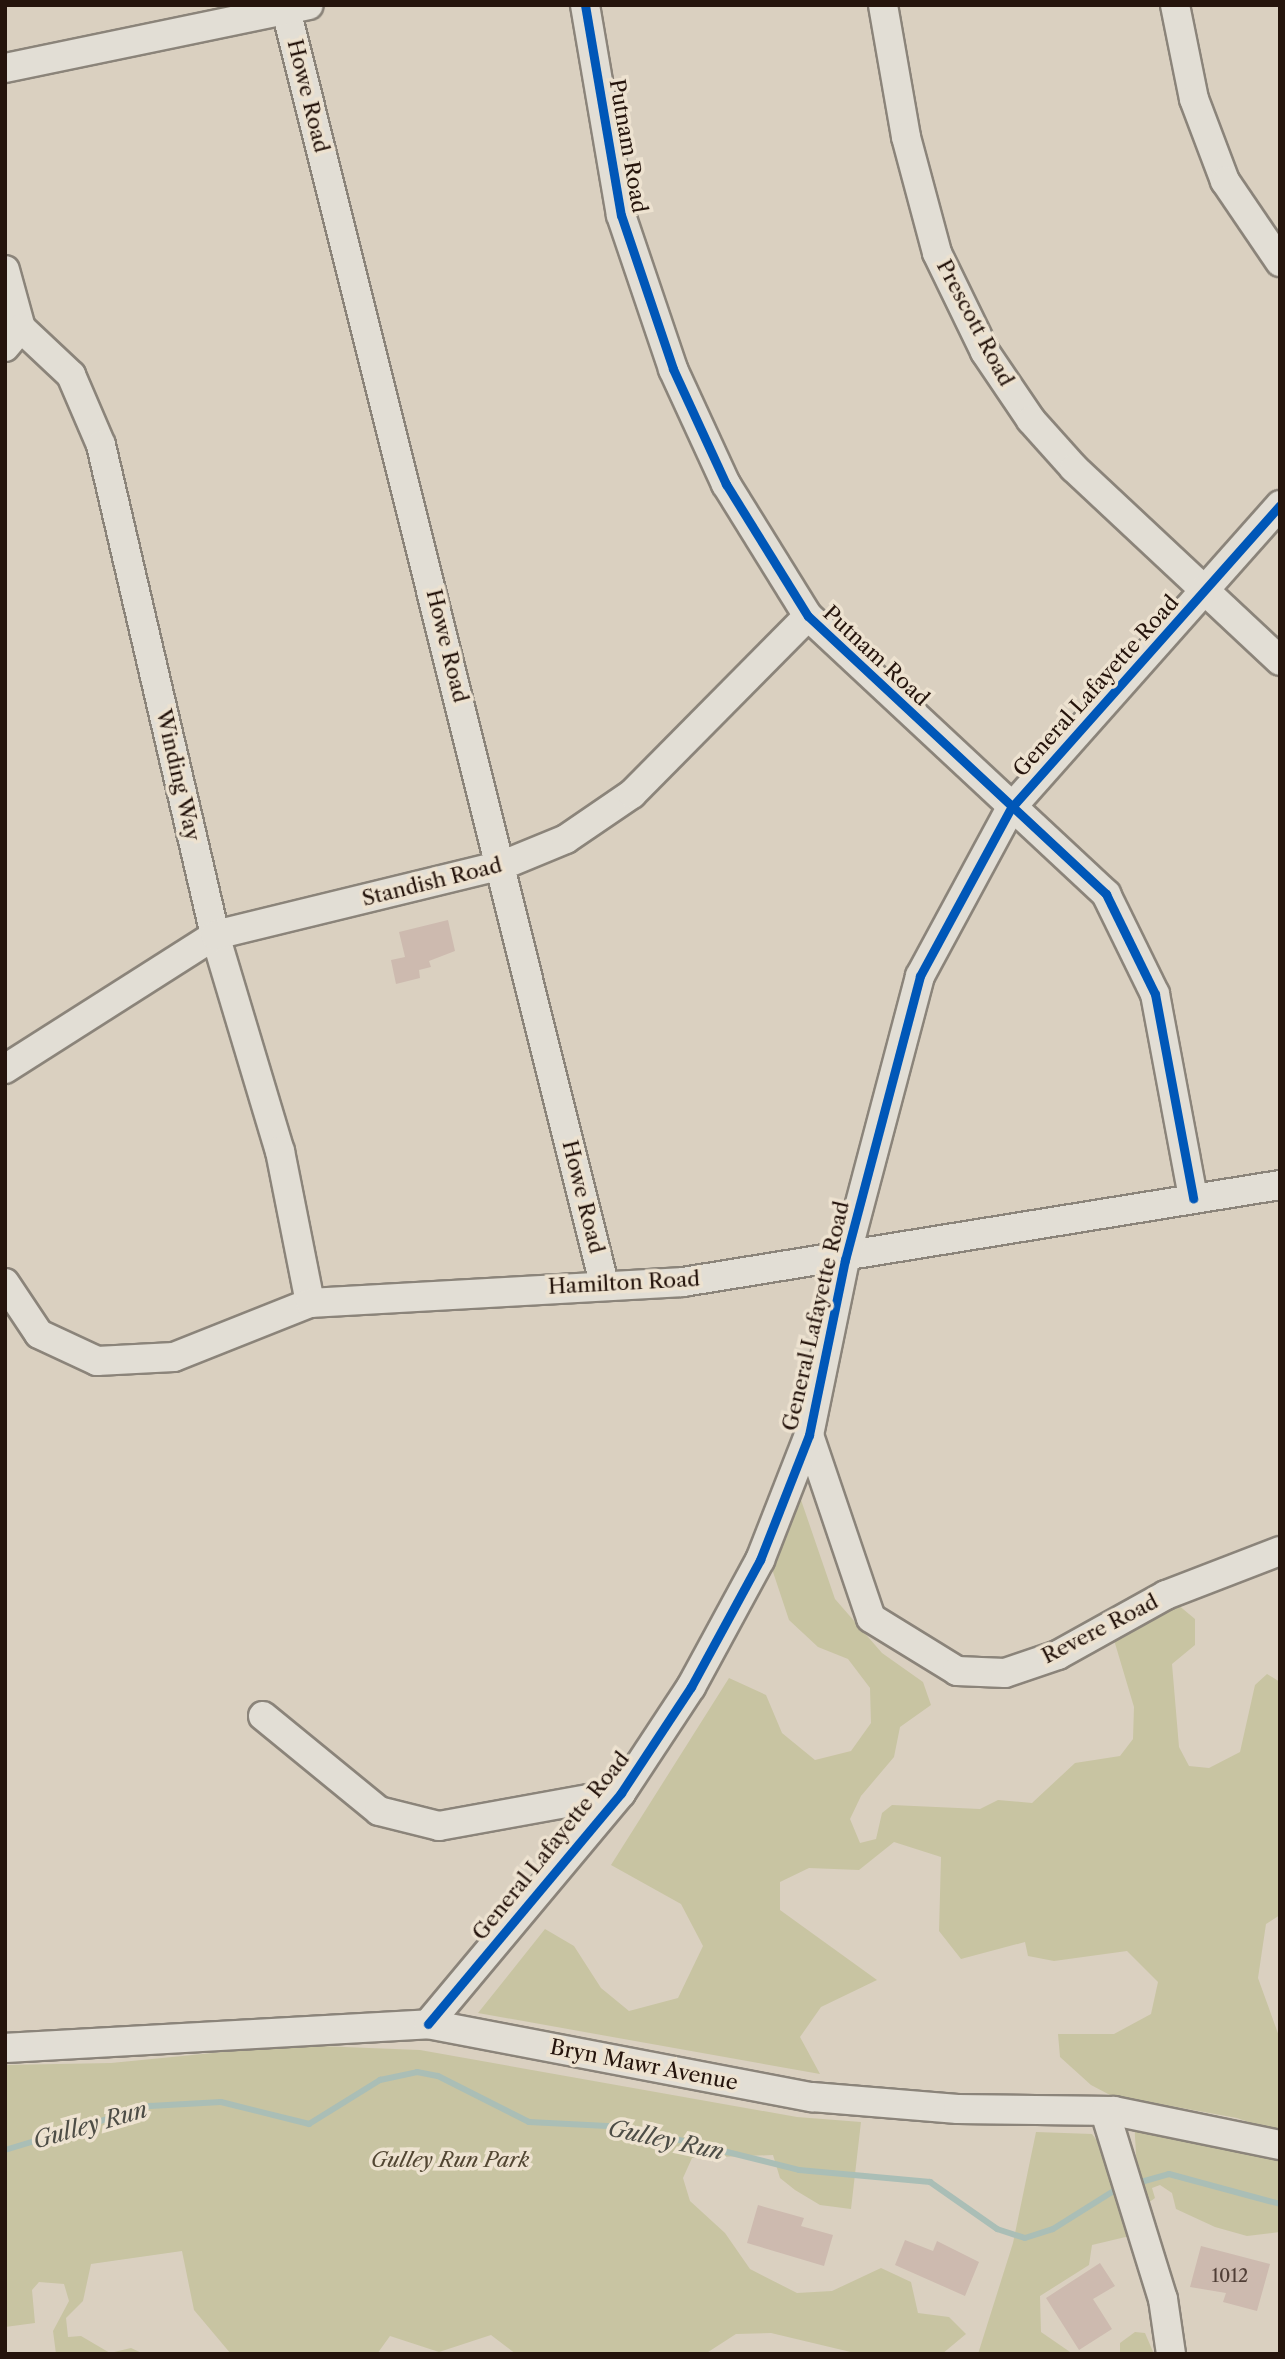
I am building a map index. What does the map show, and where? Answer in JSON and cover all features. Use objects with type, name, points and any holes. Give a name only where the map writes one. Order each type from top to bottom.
[{"type":"street","name":"Putnam Road","points":[[585,5],[621,215],[673,369],[726,485],[807,616],[1106,894],[1156,994],[1193,1198]]},
{"type":"street","name":"Prescott Road","points":[[883,5],[906,137],[937,253],[985,352],[1031,420],[1074,468],[1203,593],[1280,661]]},
{"type":"street","points":[[1175,5],[1194,99],[1225,181],[1280,262]]},
{"type":"street","points":[[5,68],[298,7]]},
{"type":"street","name":"Howe Road","points":[[298,7],[604,1284]]},
{"type":"street","name":"Winding Way","points":[[5,270],[13,337],[71,374],[102,445],[215,935],[280,1151],[310,1303]]},
{"type":"street","name":"General Lafayette Road","points":[[428,2024],[621,1793],[691,1687],[760,1560],[809,1435],[845,1260],[920,976],[1011,808],[1280,505]]},
{"type":"street","name":"Standish Road","points":[[5,1069],[215,935],[503,865],[566,839],[632,794],[807,616]]},
{"type":"street","name":"Hamilton Road","points":[[5,1283],[39,1334],[97,1361],[174,1357],[310,1303],[604,1284],[683,1282],[845,1260],[1280,1185]]},
{"type":"street","name":"Revere Road","points":[[809,1435],[871,1618],[957,1671],[1005,1672],[1058,1655],[1166,1595],[1280,1551]]},
{"type":"street","points":[[263,1716],[379,1811],[439,1825],[621,1793]]},
{"type":"street","name":"Bryn Mawr Avenue","points":[[5,2048],[428,2024],[812,2097],[1105,2112],[1280,2145]]},
{"type":"street","points":[[1105,2112],[1163,2299],[1171,2354]]},
{"type":"green space","points":[[800,1497],[835,1599],[882,1653],[923,1682],[931,1705],[900,1727],[894,1757],[861,1796],[850,1819],[860,1843],[876,1839],[882,1813],[892,1805],[980,1809],[998,1800],[1032,1803],[1075,1763],[1120,1756],[1133,1739],[1134,1707],[1114,1640],[1177,1604],[1195,1619],[1195,1645],[1172,1664],[1179,1747],[1189,1766],[1209,1768],[1240,1752],[1255,1685],[1267,1674],[1280,1682],[1280,1915],[1266,1924],[1258,1978],[1280,2039],[1280,2133],[1237,2118],[1110,2095],[1091,2085],[1060,2057],[1058,2034],[1114,2034],[1151,2014],[1158,1982],[1127,1951],[1054,1961],[1028,1956],[1025,1942],[961,1959],[939,1931],[941,1857],[894,1842],[859,1870],[809,1868],[780,1882],[780,1910],[877,1980],[821,2007],[800,2037],[820,2074],[478,2013],[545,1929],[574,1946],[601,1988],[629,2011],[678,1998],[703,1946],[681,1904],[611,1865],[729,1678],[766,1695],[782,1733],[815,1760],[851,1751],[871,1723],[870,1688],[848,1659],[818,1647],[789,1620],[773,1572]]},
{"type":"green space","name":"Gulley Run Park","points":[[293,2045],[420,2050],[797,2117],[861,2122],[851,2209],[820,2205],[795,2190],[780,2178],[773,2155],[692,2158],[683,2178],[690,2201],[725,2233],[750,2269],[797,2293],[832,2291],[881,2268],[911,2282],[918,2313],[949,2317],[966,2334],[942,2354],[859,2354],[771,2333],[736,2334],[705,2354],[516,2354],[491,2335],[439,2352],[390,2336],[377,2354],[231,2354],[194,2310],[182,2251],[91,2264],[83,2301],[66,2318],[68,2337],[81,2336],[110,2353],[131,2348],[144,2354],[56,2354],[53,2331],[69,2301],[64,2284],[39,2282],[32,2290],[35,2323],[5,2327],[5,2065],[111,2063]]},
{"type":"green space","points":[[1134,2120],[1280,2158],[1280,2232],[1247,2236],[1215,2227],[1176,2209],[1172,2193],[1160,2185],[1152,2188],[1155,2198],[1148,2203],[1138,2187]]},
{"type":"green space","points":[[1036,2132],[1092,2134],[1105,2151],[1134,2235],[1092,2245],[1089,2265],[1040,2296],[1041,2332],[1073,2354],[978,2354],[1013,2243]]},
{"type":"green space","points":[[1135,2332],[1145,2333],[1154,2354],[1120,2354],[1120,2343]]},
{"type":"building","points":[[448,920],[455,951],[429,961],[431,967],[419,970],[420,978],[396,984],[391,960],[405,957],[399,932]]},
{"type":"building","points":[[758,2205],[804,2218],[801,2226],[833,2235],[824,2266],[747,2243]]},
{"type":"building","points":[[905,2240],[933,2251],[937,2241],[979,2262],[965,2296],[895,2265]]},
{"type":"building","points":[[1201,2246],[1270,2264],[1257,2311],[1223,2302],[1226,2293],[1190,2287]]},
{"type":"building","points":[[1100,2263],[1115,2286],[1093,2299],[1112,2329],[1079,2350],[1046,2298]]},
{"type":"waterway","name":"Gulley Run","points":[[5,2150],[150,2106],[221,2102],[309,2124],[380,2080],[417,2072],[438,2076],[529,2122],[627,2127],[799,2170],[930,2182],[997,2229],[1025,2238],[1053,2229],[1120,2187]]},
{"type":"waterway","name":"Gulley Run","points":[[1134,2184],[1169,2174],[1280,2204]]},
{"type":"cycle path","points":[[585,5],[621,215],[673,369],[726,484],[808,616],[1106,894],[1155,994],[1193,1198]]},
{"type":"cycle path","points":[[428,2024],[621,1793],[691,1687],[760,1560],[809,1435],[845,1260],[920,976],[1011,808],[1280,505]]}]
